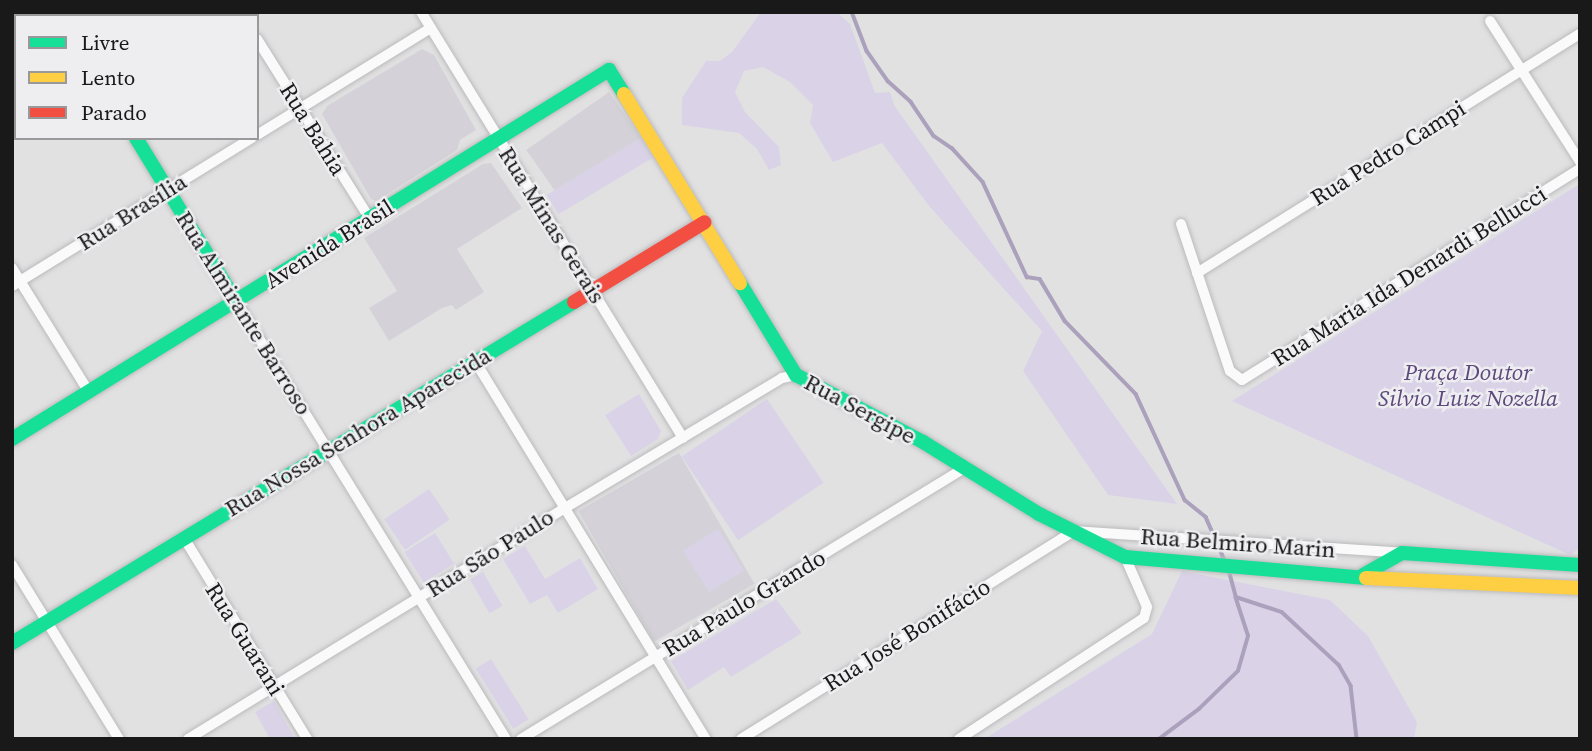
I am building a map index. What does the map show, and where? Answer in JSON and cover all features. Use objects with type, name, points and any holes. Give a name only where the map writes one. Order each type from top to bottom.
[{"type":"street","name":"Rua Minas Gerais","points":[[421,12],[682,438]]},
{"type":"street","points":[[1490,21],[1580,162]]},
{"type":"street","points":[[259,134],[431,28]]},
{"type":"street","name":"Rua Pedro Campi","points":[[1197,273],[1580,34]]},
{"type":"street","name":"Rua Bahia","points":[[259,42],[370,219]]},
{"type":"street","name":"Avenida Brasil","points":[[12,439],[609,70]]},
{"type":"street","name":"Rua Sergipe","points":[[609,70],[705,222],[796,376],[966,467],[1074,531],[1125,557]]},
{"type":"street","name":"Rua Almirante Barroso","points":[[137,140],[506,739]]},
{"type":"street","name":"Rua Brasília","points":[[16,283],[249,140]]},
{"type":"street","name":"Rua Maria Ida Denardi Bellucci","points":[[1197,273],[1230,371],[1237,379],[1248,377],[1580,169]]},
{"type":"street","name":"Rua Nossa Senhora Aparecida","points":[[12,643],[705,222]]},
{"type":"street","points":[[1181,224],[1197,273]]},
{"type":"street","points":[[12,268],[16,283],[89,392]]},
{"type":"street","points":[[475,361],[706,739]]},
{"type":"street","name":"Rua São Paulo","points":[[188,739],[782,378],[796,376]]},
{"type":"street","name":"Rua Paulo Grando","points":[[521,739],[966,467]]},
{"type":"street","name":"Rua Belmiro Marin","points":[[1074,531],[1580,565]]},
{"type":"street","name":"Rua José Bonifácio","points":[[741,739],[1074,531]]},
{"type":"street","name":"Rua Guarani","points":[[184,538],[307,739]]},
{"type":"street","name":"Rua Belmiro Marin","points":[[1362,576],[1402,554]]},
{"type":"street","points":[[1125,557],[1307,575],[1362,576]]},
{"type":"street","points":[[959,739],[1144,618],[1147,607],[1125,557]]},
{"type":"street","points":[[12,565],[119,739]]},
{"type":"street","name":"Rua Belmiro Marin","points":[[1362,576],[1580,588]]},
{"type":"shaded area","points":[[422,49],[434,55],[476,130],[460,140],[457,150],[376,201],[371,199],[322,114],[327,106]]},
{"type":"shaded area","points":[[609,92],[641,138],[558,196],[526,150]]},
{"type":"shaded area","points":[[491,163],[522,208],[457,249],[484,292],[456,310],[452,305],[442,308],[389,341],[369,308],[397,291],[364,238],[483,164]]},
{"type":"shaded area","points":[[679,453],[755,584],[654,642],[579,511]]},
{"type":"green space","points":[[761,12],[837,12],[850,24],[875,93],[890,92],[894,105],[1177,504],[1108,495],[1023,371],[1042,331],[929,206],[882,143],[833,162],[810,123],[813,105],[790,82],[763,67],[744,71],[735,92],[745,112],[779,147],[781,165],[769,170],[757,149],[739,133],[682,125],[682,98],[706,61],[720,61],[732,52]]},
{"type":"green space","points":[[641,138],[653,158],[559,214],[547,195]]},
{"type":"green space","name":"Praça Doutor Silvio Luiz Nozella","points":[[1578,185],[1580,548],[1570,555],[1232,401]]},
{"type":"green space","points":[[639,394],[661,431],[658,439],[631,456],[605,415]]},
{"type":"green space","points":[[767,399],[823,483],[738,540],[682,457]]},
{"type":"green space","points":[[429,489],[450,520],[405,550],[384,519]]},
{"type":"green space","points":[[718,529],[744,571],[709,592],[683,551]]},
{"type":"green space","points":[[435,533],[454,564],[424,583],[404,552]]},
{"type":"green space","points":[[525,546],[545,579],[580,558],[598,589],[558,613],[547,595],[530,604],[503,559]]},
{"type":"green space","points":[[1182,571],[1330,600],[1368,636],[1417,722],[1414,739],[984,739],[1152,634]]},
{"type":"green space","points":[[483,572],[502,606],[490,613],[470,580]]},
{"type":"green space","points":[[776,599],[802,633],[731,677],[724,667],[688,690],[671,661]]},
{"type":"green space","points":[[491,659],[529,719],[513,729],[476,669]]},
{"type":"green space","points":[[274,701],[295,739],[270,739],[255,712]]},
{"type":"waterway","points":[[852,12],[867,51],[888,81],[911,102],[934,136],[952,148],[983,182],[1027,277],[1040,279],[1065,321],[1136,394],[1185,500],[1206,517],[1226,563]]},
{"type":"waterway","points":[[1229,570],[1236,597],[1282,612],[1339,665],[1351,686],[1357,739]]},
{"type":"waterway","points":[[1159,739],[1199,709],[1238,671],[1248,636],[1236,598]]},
{"type":"traffic: fast","points":[[12,439],[609,70],[624,94]]},
{"type":"traffic: fast","points":[[137,140],[236,301]]},
{"type":"traffic: fast","points":[[740,283],[796,375],[923,442],[1039,514],[1125,557],[1366,578]]},
{"type":"traffic: fast","points":[[12,643],[574,302]]},
{"type":"traffic: fast","points":[[1363,575],[1402,553],[1580,565]]},
{"type":"traffic: slow","points":[[624,94],[740,283]]},
{"type":"traffic: slow","points":[[1366,578],[1580,588]]},
{"type":"traffic: jam","points":[[574,302],[705,222]]}]
